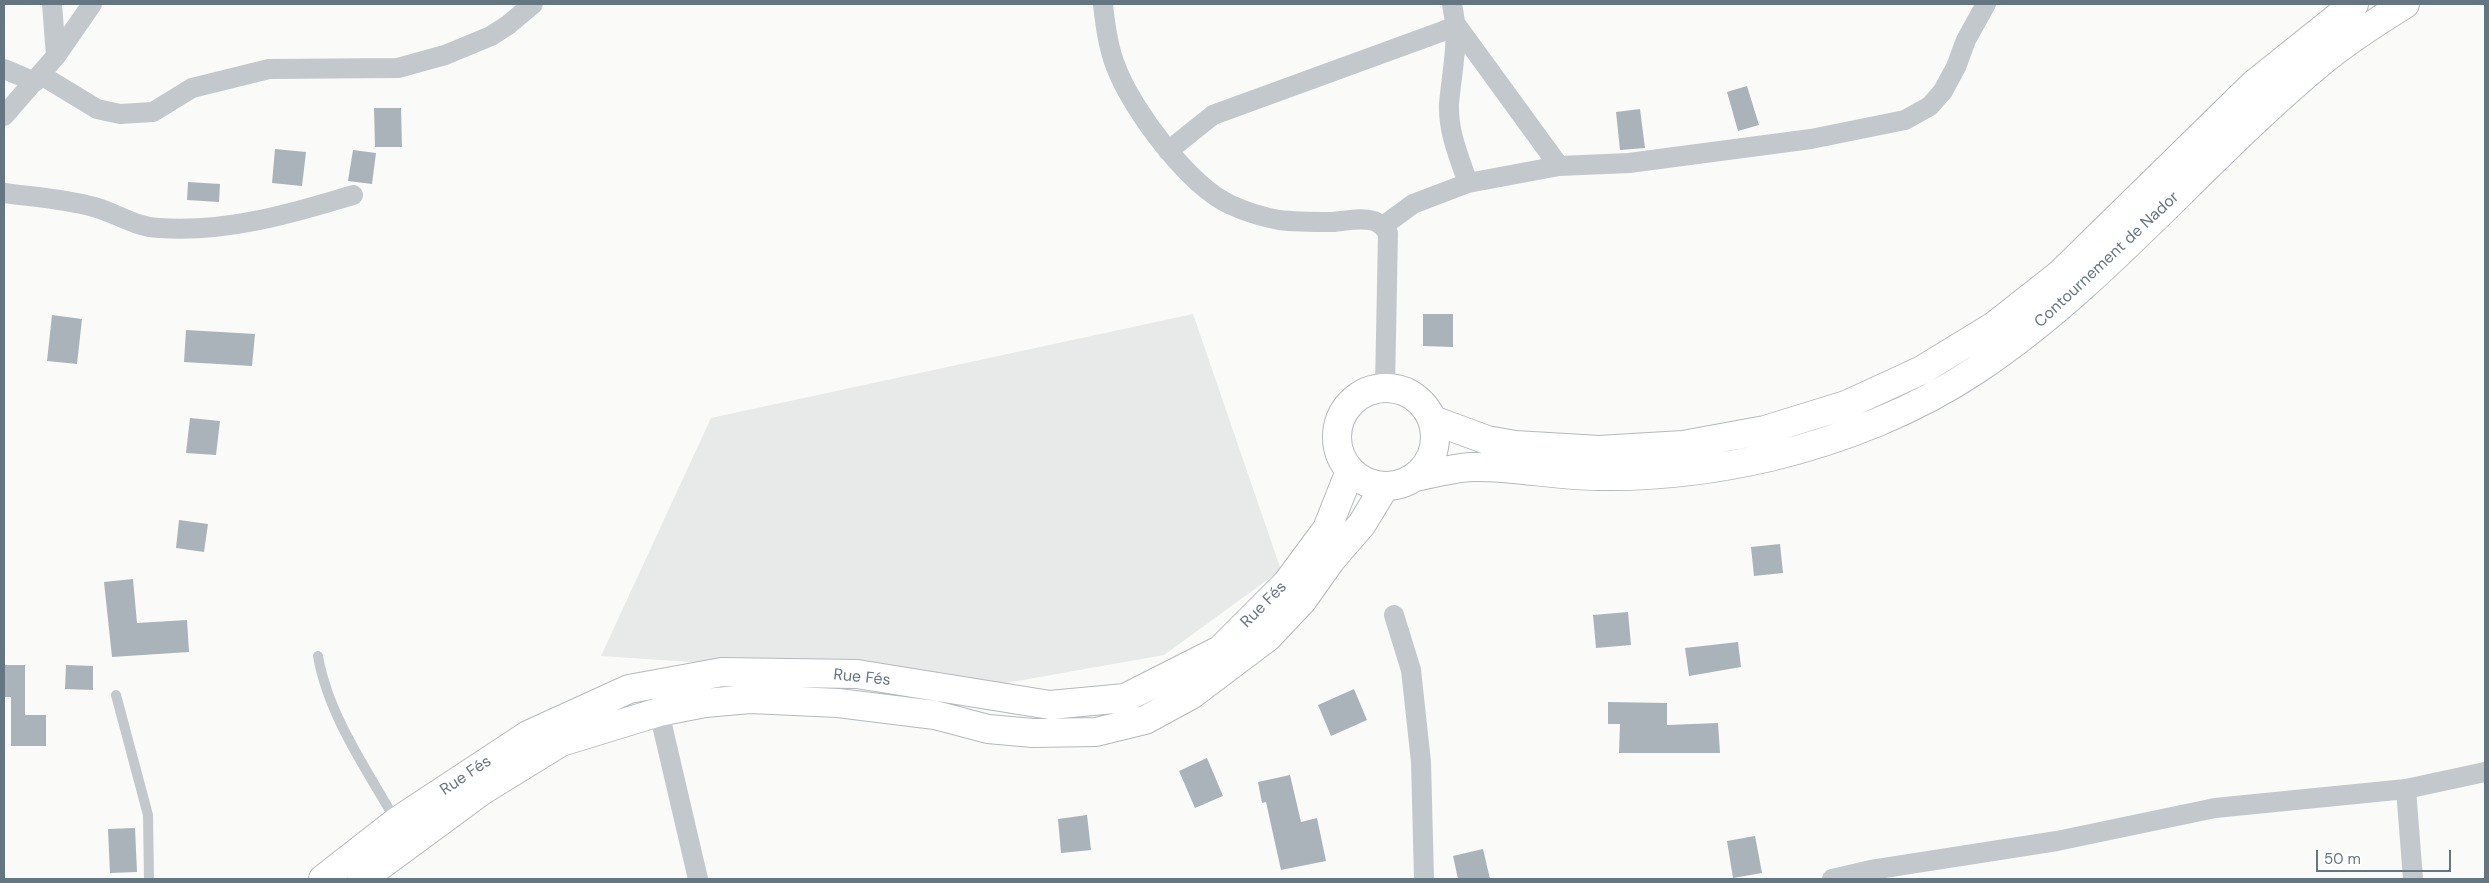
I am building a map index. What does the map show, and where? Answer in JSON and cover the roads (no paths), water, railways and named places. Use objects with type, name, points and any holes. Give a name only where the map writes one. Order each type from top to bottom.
[{"type":"highway","name":"Contournement de Nador","points":[[1433,420],[1487,440],[1515,445],[1599,450],[1683,445],[1765,430],[1846,405],[1922,370],[1994,326],[2060,274],[2253,85],[2354,4]]},
{"type":"highway","name":"Contournement de Nador","points":[[1415,477],[1476,467],[1598,476],[1685,472],[1771,456],[1855,430],[1896,413],[1974,372],[2008,348],[2076,292],[2269,107],[2322,61],[2405,4]]},
{"type":"highway","points":[[1385,387],[1405,391],[1422,402],[1433,420],[1435,441],[1429,461],[1415,477],[1401,484],[1385,486],[1365,482],[1350,471],[1339,451],[1337,429],[1346,408],[1364,393],[1385,387]]},
{"type":"highway","name":"Rue Fés","points":[[323,879],[396,822],[528,735],[629,689],[722,672],[857,674],[1050,705],[1125,698],[1220,650],[1288,583],[1327,529],[1350,471]]},
{"type":"highway","name":"Rue Fés","points":[[362,879],[483,790],[561,742],[659,712],[705,702],[750,699],[838,703],[934,716],[988,729],[1033,733],[1096,732],[1145,720],[1191,695],[1268,637],[1302,601],[1331,560],[1362,524],[1385,486]]},
{"type":"street","points":[[52,4],[56,56]]},
{"type":"street","points":[[4,116],[56,56],[92,4]]},
{"type":"street","points":[[4,69],[38,78],[97,109],[120,114],[154,112],[192,88],[269,69],[398,68],[445,55],[491,36],[508,25],[533,4]]},
{"type":"street","points":[[1103,4],[1104,21],[1115,66],[1128,92],[1153,132],[1168,151],[1219,198],[1231,205],[1261,216],[1298,221],[1357,219],[1374,221],[1386,233],[1388,290],[1385,387]]},
{"type":"street","points":[[1452,4],[1457,26],[1450,117],[1451,136],[1468,183]]},
{"type":"street","points":[[1386,233],[1413,204],[1468,183],[1560,166],[1628,163],[1802,140],[1905,120],[1930,106],[1943,91],[1956,67],[1966,40],[1986,4]]},
{"type":"street","points":[[1168,151],[1214,115],[1457,26]]},
{"type":"street","points":[[1457,26],[1560,166]]},
{"type":"street","points":[[4,193],[58,199],[96,207],[128,222],[158,228],[216,226],[282,216],[353,195]]},
{"type":"street","points":[[1394,615],[1411,670],[1420,752],[1424,879]]},
{"type":"street","points":[[659,712],[698,879]]},
{"type":"street","points":[[1832,879],[1871,870],[2057,841],[2215,808],[2406,789],[2485,772]]},
{"type":"street","points":[[2406,789],[2414,879]]},
{"type":"lane","points":[[318,656],[320,672],[340,721],[396,822]]},
{"type":"lane","points":[[116,695],[148,815],[149,879]]}]
